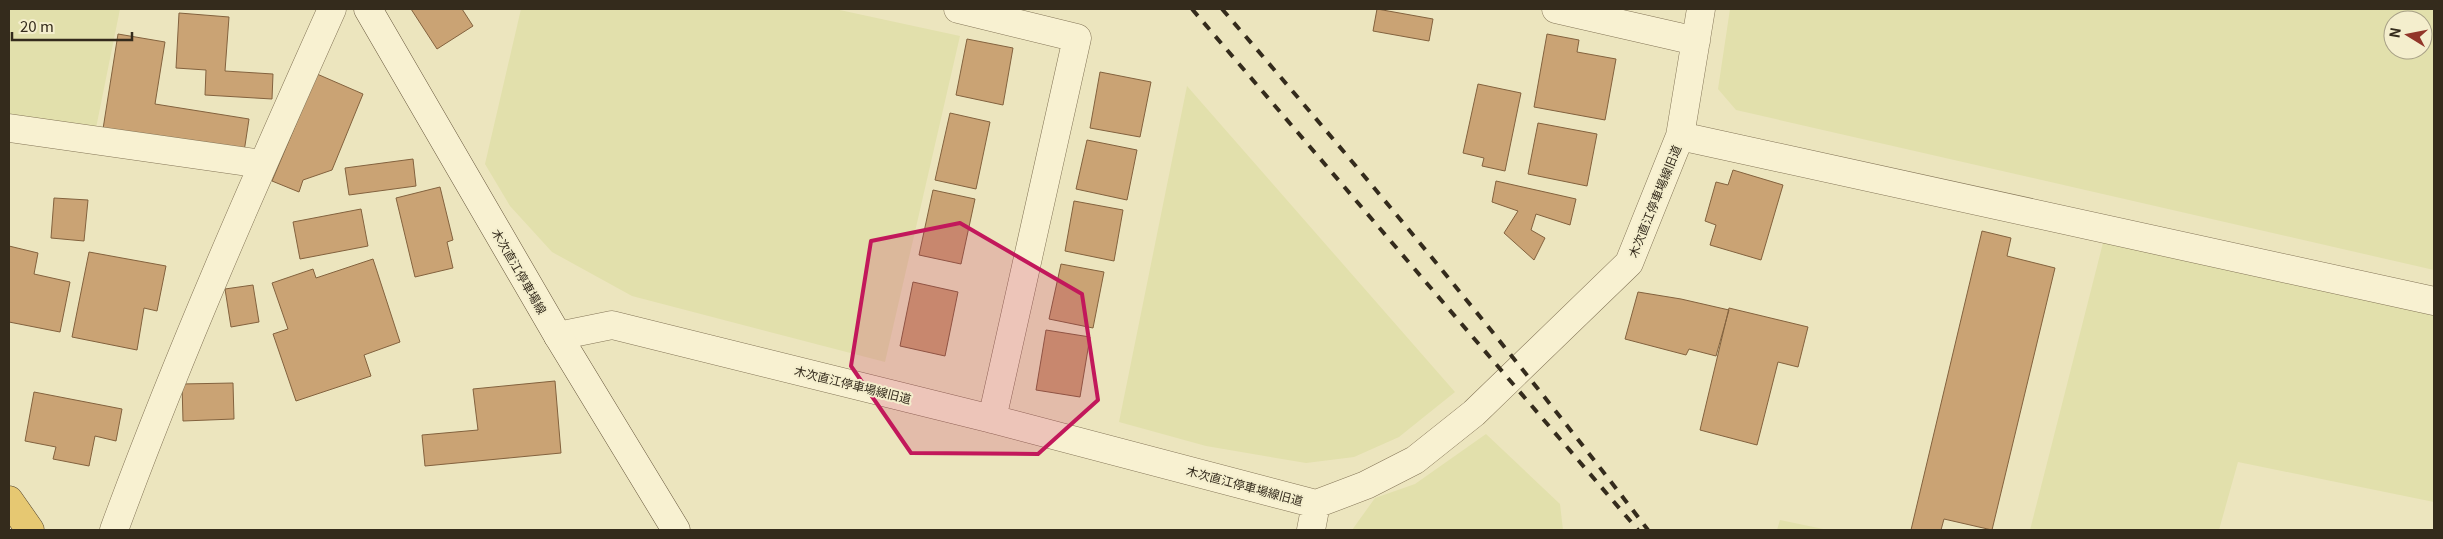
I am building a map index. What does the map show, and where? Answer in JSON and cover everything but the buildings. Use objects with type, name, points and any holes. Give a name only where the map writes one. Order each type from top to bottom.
[{"type":"highway","points":[[9,500],[30,530]]},
{"type":"street","points":[[114,530],[155,420],[262,164],[332,9]]},
{"type":"street","name":"木次直江停車場線","points":[[368,9],[558,336],[676,530]]},
{"type":"street","points":[[958,9],[1077,38],[992,418]]},
{"type":"street","points":[[1556,9],[1696,40]]},
{"type":"street","name":"木次直江停車場線旧道","points":[[558,336],[612,325],[992,418],[1316,504],[1366,485],[1415,460],[1474,413],[1629,263],[1680,136],[1701,9]]},
{"type":"street","points":[[9,128],[262,164]]},
{"type":"street","points":[[1680,136],[2434,301]]},
{"type":"street","points":[[1312,530],[1316,504]]},
{"type":"highlighted area","points":[[960,223],[1082,294],[1098,400],[1038,454],[911,453],[851,366],[871,241]]},
{"type":"shaded area","points":[[9,9],[120,9],[96,128],[9,116]]},
{"type":"shaded area","points":[[521,9],[835,9],[960,36],[885,362],[632,296],[552,252],[510,206],[485,164]]},
{"type":"shaded area","points":[[1730,9],[2434,9],[2434,270],[1736,110],[1718,89]]},
{"type":"shaded area","points":[[1187,86],[1455,392],[1399,437],[1354,457],[1306,463],[1206,446],[1119,422]]},
{"type":"shaded area","points":[[2105,235],[2434,314],[2434,502],[2238,462],[2219,530],[2030,530]]},
{"type":"shaded area","points":[[1486,434],[1560,504],[1563,530],[1352,530],[1375,498],[1415,484]]},
{"type":"shaded area","points":[[1780,520],[1828,530],[1777,530]]},
{"type":"railway","points":[[1192,9],[1638,530]]},
{"type":"railway","points":[[1222,9],[1439,266],[1545,397],[1648,530]]}]
